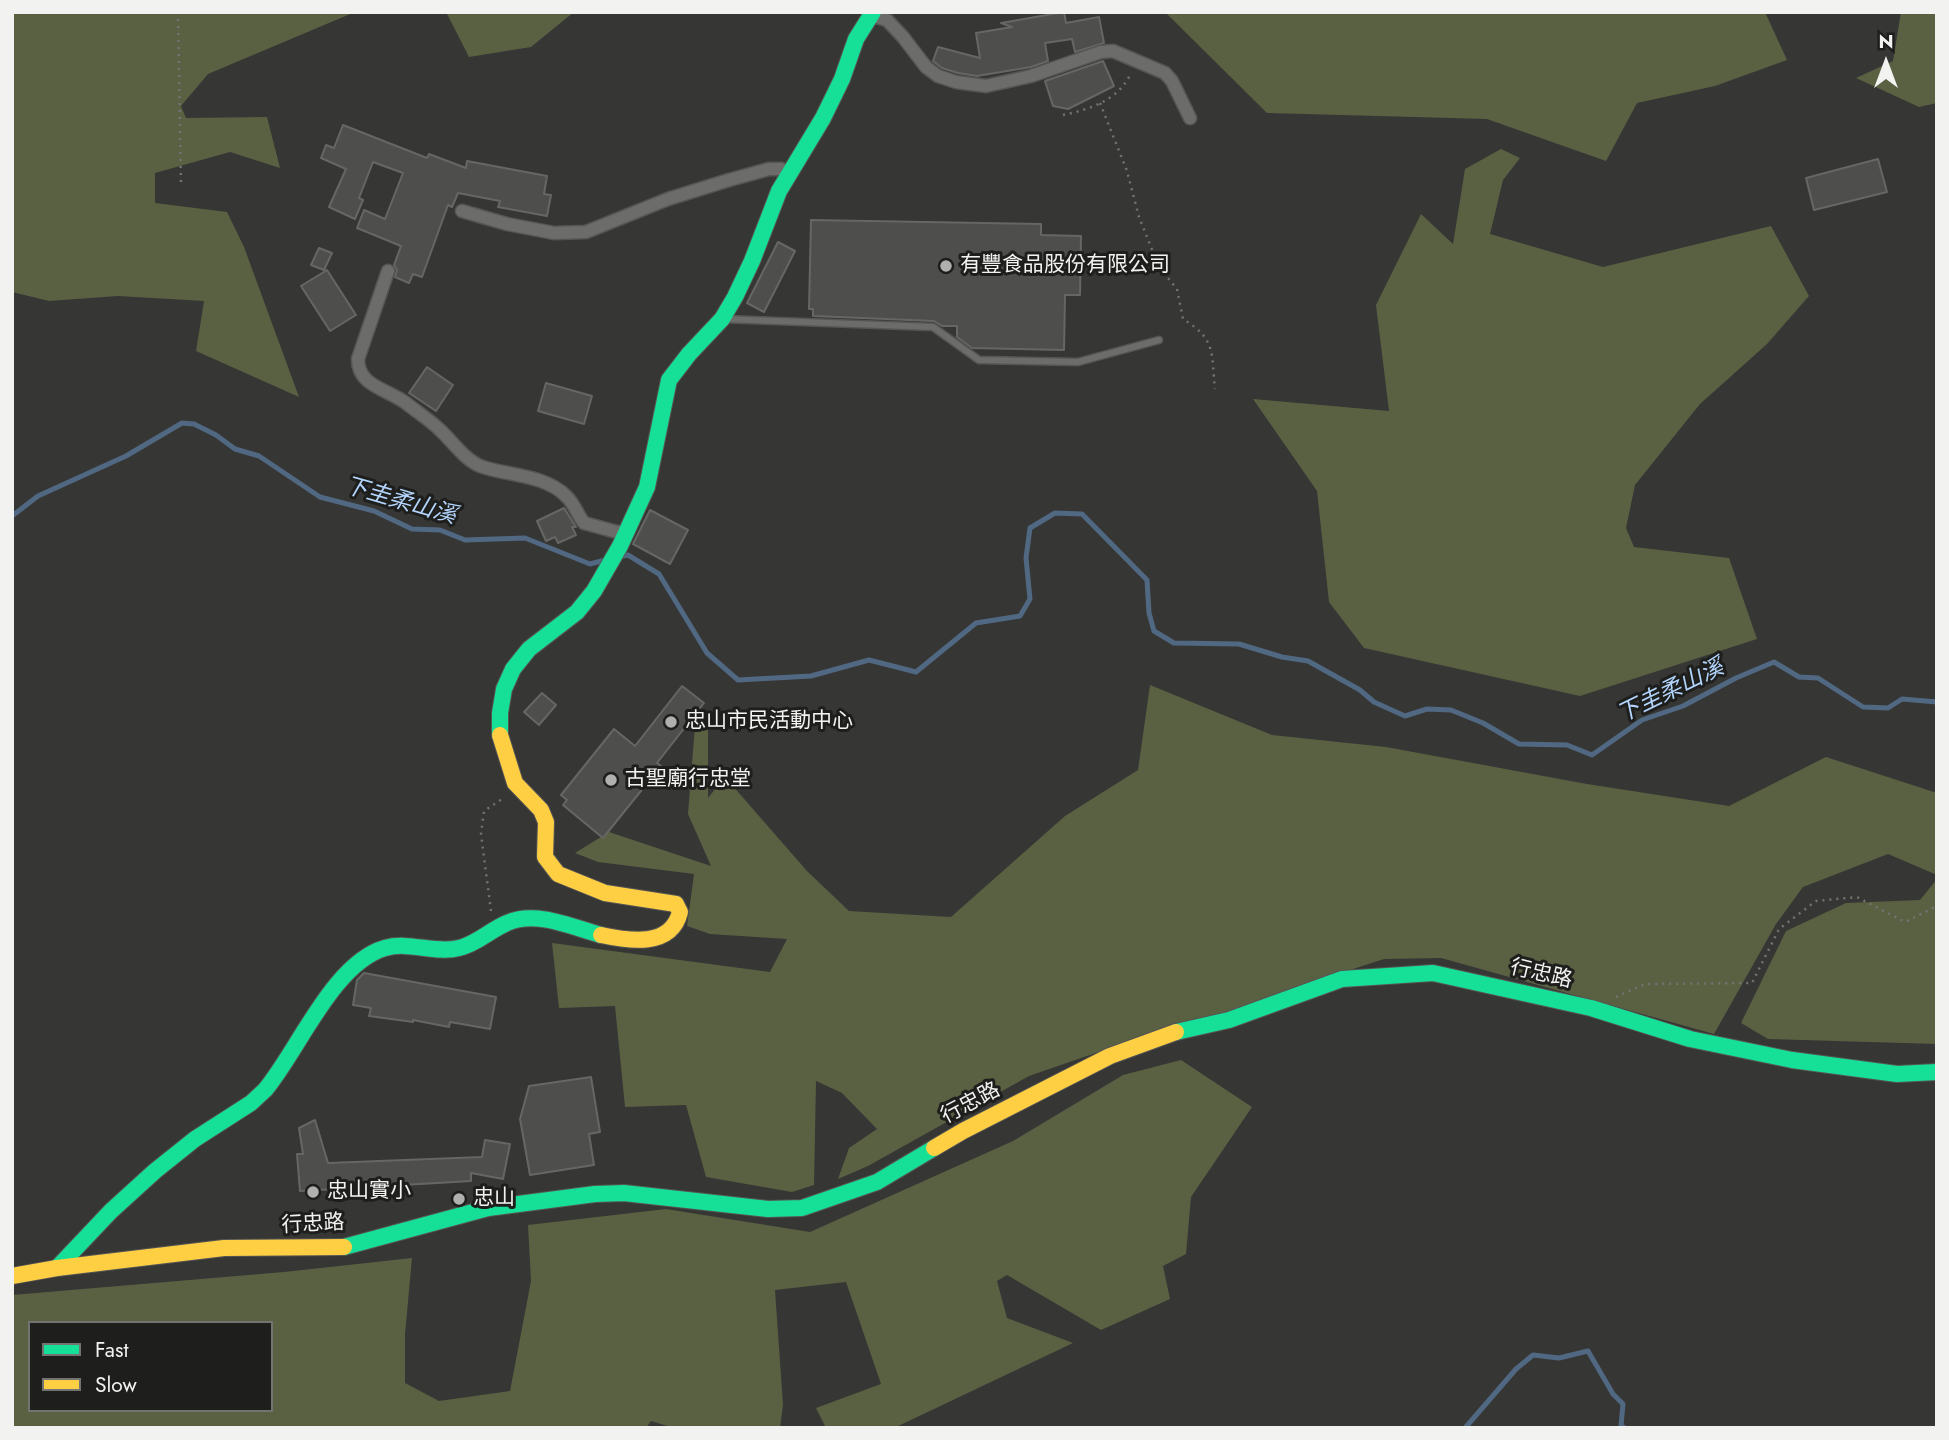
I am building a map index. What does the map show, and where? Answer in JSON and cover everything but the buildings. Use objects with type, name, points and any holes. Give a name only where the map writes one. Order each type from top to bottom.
[{"type":"street","points":[[57,1268],[111,1211],[153,1172],[198,1136],[256,1100],[271,1084],[330,994],[368,956],[384,948],[456,949],[469,945],[511,919],[530,918],[608,936],[645,940],[663,936],[675,926],[680,912],[676,904],[665,900],[605,893],[558,874],[545,857],[546,822],[541,810],[514,783],[500,738],[504,689],[513,668],[529,649],[577,612],[605,573],[624,539],[647,487],[668,380],[722,319],[752,261],[779,191],[832,100],[856,39],[872,14],[887,20],[926,67],[938,76],[956,82],[986,86],[1031,76],[1101,52],[1113,51],[1165,73],[1180,95],[1190,118]]},
{"type":"street","points":[[462,211],[507,225],[554,233],[586,232],[667,199],[729,180],[769,169],[781,169],[790,174]]},
{"type":"street","points":[[388,271],[358,359],[358,371],[365,381],[391,392],[479,466],[545,483],[564,493],[584,523],[617,532],[624,539]]},
{"type":"street","name":"行忠路","points":[[12,1276],[224,1248],[339,1248],[488,1208],[595,1194],[624,1193],[768,1209],[802,1208],[877,1182],[963,1131],[1110,1056],[1182,1030],[1229,1020],[1342,979],[1433,972],[1591,1008],[1690,1039],[1792,1060],[1897,1074],[1937,1072]]},
{"type":"lane","points":[[722,319],[933,327],[979,360],[1078,362],[1159,340]]},
{"type":"path","points":[[178,12],[181,185]]},
{"type":"path","points":[[1063,115],[1082,111],[1117,94],[1127,82],[1136,62]]},
{"type":"path","points":[[1100,103],[1127,170],[1139,217],[1159,267],[1177,289],[1183,319],[1196,327],[1209,341],[1215,388]]},
{"type":"path","points":[[495,928],[481,825],[484,811],[519,787]]},
{"type":"path","points":[[1591,1008],[1645,984],[1752,983],[1779,929],[1816,901],[1857,897],[1905,922],[1937,906]]},
{"type":"green space","points":[[12,12],[355,12],[208,74],[181,106],[186,118],[267,117],[280,168],[230,152],[155,173],[155,203],[227,212],[244,247],[299,397],[196,351],[204,301],[118,296],[49,301],[12,292]]},
{"type":"green space","points":[[446,12],[574,12],[531,47],[469,57]]},
{"type":"green space","points":[[1165,12],[1765,12],[1787,60],[1715,86],[1637,103],[1606,161],[1487,119],[1267,113]]},
{"type":"green space","points":[[1901,12],[1937,12],[1937,103],[1919,107],[1856,78],[1893,61]]},
{"type":"green space","points":[[1501,149],[1520,158],[1503,180],[1490,234],[1603,267],[1771,226],[1809,296],[1767,344],[1700,404],[1635,485],[1626,528],[1634,547],[1729,558],[1757,639],[1580,696],[1364,648],[1329,602],[1317,491],[1253,399],[1389,411],[1376,305],[1421,214],[1453,244],[1465,169]]},
{"type":"green space","points":[[1150,685],[1272,735],[1386,747],[1587,784],[1729,806],[1826,757],[1937,793],[1937,875],[1888,854],[1803,887],[1776,924],[1714,1034],[1441,958],[1384,959],[1344,972],[1247,1018],[1142,1037],[1029,1076],[868,1166],[838,1179],[849,1148],[877,1129],[842,1093],[816,1081],[814,1185],[792,1192],[706,1177],[686,1105],[625,1107],[615,1006],[559,1008],[552,943],[770,972],[787,939],[710,934],[687,926],[694,874],[598,862],[575,853],[609,832],[711,866],[688,814],[695,726],[708,730],[708,798],[725,777],[807,871],[849,911],[951,917],[1065,816],[1138,770]]},
{"type":"green space","points":[[1937,879],[1937,1044],[1768,1039],[1741,1023],[1786,931],[1846,903],[1920,900]]},
{"type":"green space","points":[[1181,1060],[1252,1107],[1191,1197],[1186,1254],[1163,1266],[1170,1299],[1101,1330],[1007,1275],[997,1281],[1007,1318],[1073,1343],[894,1428],[826,1428],[816,1408],[881,1384],[846,1282],[775,1290],[783,1405],[780,1428],[674,1428],[651,1421],[646,1428],[12,1428],[12,1295],[284,1272],[412,1258],[405,1334],[405,1383],[439,1401],[510,1391],[531,1281],[528,1225],[666,1209],[810,1232],[1013,1141],[1123,1075]]},
{"type":"waterway","name":"下圭柔山溪","points":[[12,516],[38,496],[126,456],[182,423],[194,424],[235,449],[259,456],[320,497],[374,511],[412,529],[440,530],[465,540],[525,538],[590,564],[605,560]]},
{"type":"waterway","name":"下圭柔山溪","points":[[618,557],[628,555],[659,574],[707,653],[738,680],[811,676],[869,660],[916,672],[976,623],[1020,616],[1030,599],[1026,558],[1030,528],[1055,513],[1082,514],[1147,580],[1149,613],[1154,631],[1174,643],[1239,644],[1282,657],[1308,661],[1360,690],[1374,702],[1405,716],[1427,709],[1451,710],[1483,723],[1519,744],[1567,745],[1592,755],[1642,720],[1683,706],[1736,678],[1774,662],[1799,677],[1818,678],[1863,707],[1888,708],[1902,699],[1937,702]]},
{"type":"waterway","points":[[1465,1428],[1516,1369],[1533,1355],[1559,1358],[1588,1351],[1613,1394],[1623,1404],[1621,1426],[1625,1428]]},
{"type":"traffic: fast","points":[[500,735],[504,689],[513,669],[529,649],[577,612],[594,591],[620,546],[647,487],[669,380],[722,319],[735,297],[779,191],[823,118],[842,79],[856,39],[873,12]]},
{"type":"traffic: fast","points":[[57,1268],[111,1211],[155,1171],[195,1139],[251,1103],[265,1090],[333,989],[366,957],[394,946],[441,950],[459,948],[518,919],[554,921],[601,935]]},
{"type":"traffic: fast","points":[[1176,1032],[1229,1020],[1342,979],[1433,973],[1591,1008],[1690,1039],[1792,1060],[1897,1074],[1937,1072]]},
{"type":"traffic: fast","points":[[344,1247],[488,1208],[595,1194],[624,1193],[768,1209],[802,1208],[877,1182],[934,1148]]},
{"type":"traffic: slow","points":[[500,735],[515,783],[541,810],[546,822],[545,857],[558,874],[605,893],[676,904],[680,912],[668,932],[658,937],[636,940],[601,935]]},
{"type":"traffic: slow","points":[[934,1148],[1110,1056],[1176,1032]]},
{"type":"traffic: slow","points":[[12,1276],[224,1248],[344,1247]]},
{"type":"place","name":"有豐食品股份有限公司","points":[[946,266]]},
{"type":"place","name":"忠山市民活動中心","points":[[671,722]]},
{"type":"place","name":"古聖廟行忠堂","points":[[611,780]]},
{"type":"place","name":"忠山實小","points":[[313,1192]]},
{"type":"place","name":"忠山","points":[[459,1199]]}]
